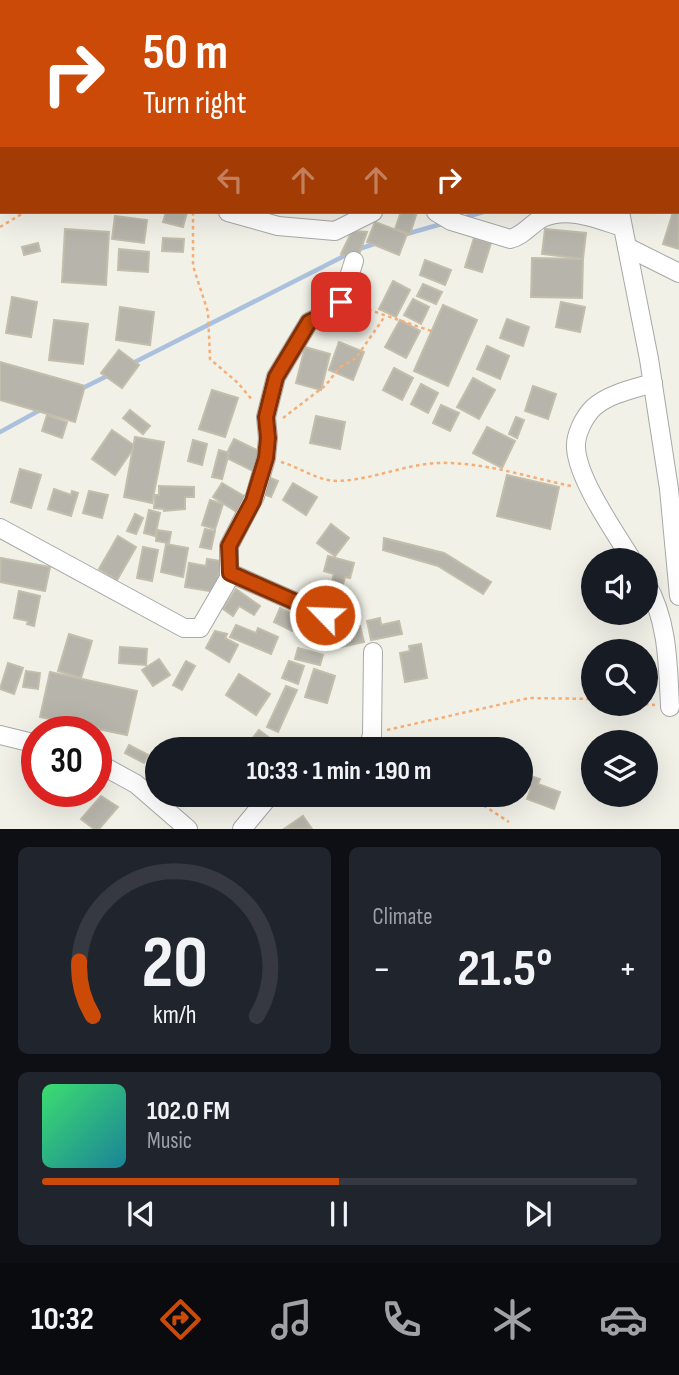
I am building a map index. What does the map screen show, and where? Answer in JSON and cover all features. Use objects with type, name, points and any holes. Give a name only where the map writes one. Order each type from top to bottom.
[{"type":"street","points":[[235,214],[278,226],[335,231],[369,214]]},
{"type":"street","points":[[440,214],[461,225],[510,239],[541,219],[558,214],[621,219],[653,383],[669,489],[679,596]]},
{"type":"street","points":[[628,247],[679,273]]},
{"type":"street","points":[[0,528],[190,630],[204,625],[230,573],[229,546],[253,501],[266,458],[267,425],[276,377],[309,322],[336,309],[341,302],[354,261]]},
{"type":"street","points":[[625,548],[599,504],[575,447],[583,423],[591,410],[615,396],[653,383]]},
{"type":"street","points":[[230,573],[325,615]]},
{"type":"street","points":[[658,613],[663,626],[668,658],[670,707]]},
{"type":"street","points":[[370,737],[373,652]]},
{"type":"street","points":[[0,735],[21,740]]},
{"type":"street","points":[[112,771],[136,784],[188,829]]},
{"type":"street","points":[[242,829],[260,807]]},
{"type":"path","points":[[0,227],[22,214]]},
{"type":"path","points":[[193,214],[192,266],[208,312],[210,359],[238,383],[267,425],[326,385],[339,368],[356,358],[385,316]]},
{"type":"path","points":[[341,302],[431,331]]},
{"type":"path","points":[[266,458],[338,481],[428,464],[449,463],[575,487]]},
{"type":"path","points":[[381,737],[410,723],[529,698],[581,699]]},
{"type":"path","points":[[486,807],[509,822]]},
{"type":"building","points":[[165,214],[186,214],[183,227],[163,222]]},
{"type":"building","points":[[400,214],[416,214],[410,234],[395,229]]},
{"type":"building","points":[[672,214],[679,214],[679,249],[663,244]]},
{"type":"building","points":[[115,216],[147,220],[144,243],[112,239]]},
{"type":"building","points":[[375,222],[407,234],[399,255],[367,242]]},
{"type":"building","points":[[65,229],[109,232],[106,285],[62,282]]},
{"type":"building","points":[[545,229],[586,233],[583,259],[542,254]]},
{"type":"building","points":[[352,231],[367,232],[357,260],[341,254]]},
{"type":"building","points":[[163,238],[184,239],[183,252],[162,251]]},
{"type":"building","points":[[474,238],[491,243],[482,272],[465,267]]},
{"type":"building","points":[[38,243],[40,251],[24,255],[22,247]]},
{"type":"building","points":[[119,249],[149,252],[148,272],[118,270]]},
{"type":"building","points":[[532,258],[583,259],[582,298],[531,297]]},
{"type":"building","points":[[425,260],[451,270],[445,285],[420,275]]},
{"type":"building","points":[[393,281],[410,290],[396,317],[379,309]]},
{"type":"building","points":[[423,284],[442,292],[436,304],[417,296]]},
{"type":"building","points":[[12,297],[37,302],[31,337],[6,333]]},
{"type":"building","points":[[413,299],[429,307],[421,324],[404,315]]},
{"type":"building","points":[[561,302],[585,307],[580,332],[556,327]]},
{"type":"building","points":[[443,305],[477,320],[448,386],[414,371]]},
{"type":"building","points":[[120,307],[154,312],[150,345],[116,340]]},
{"type":"building","points":[[507,319],[529,327],[523,346],[500,338]]},
{"type":"building","points":[[54,320],[88,324],[83,364],[49,360]]},
{"type":"building","points":[[400,320],[420,331],[406,358],[385,347]]},
{"type":"building","points":[[339,342],[364,352],[353,380],[329,370]]},
{"type":"building","points":[[487,346],[509,356],[500,379],[477,369]]},
{"type":"building","points":[[305,347],[330,354],[321,390],[296,383]]},
{"type":"building","points":[[119,350],[139,365],[122,388],[101,373]]},
{"type":"building","points":[[0,362],[85,386],[75,422],[0,400]]},
{"type":"building","points":[[394,368],[413,378],[402,400],[383,390]]},
{"type":"building","points":[[473,378],[495,390],[479,419],[457,407]]},
{"type":"building","points":[[421,384],[438,393],[428,413],[411,404]]},
{"type":"building","points":[[533,386],[556,394],[548,419],[525,411]]},
{"type":"building","points":[[212,390],[238,398],[225,437],[199,429]]},
{"type":"building","points":[[441,405],[459,413],[450,431],[433,423]]},
{"type":"building","points":[[130,410],[150,426],[143,434],[123,418]]},
{"type":"building","points":[[47,415],[67,422],[62,438],[42,431]]},
{"type":"building","points":[[316,416],[345,422],[340,449],[310,443]]},
{"type":"building","points":[[516,417],[524,420],[517,438],[509,434]]},
{"type":"building","points":[[487,427],[515,441],[502,468],[473,453]]},
{"type":"building","points":[[112,430],[135,446],[115,475],[92,459]]},
{"type":"building","points":[[135,437],[164,442],[152,503],[124,497]]},
{"type":"building","points":[[234,439],[263,453],[253,471],[225,457]]},
{"type":"building","points":[[193,440],[207,444],[202,465],[188,461]]},
{"type":"building","points":[[219,450],[229,453],[222,479],[212,477]]},
{"type":"building","points":[[20,469],[41,475],[31,508],[11,502]]},
{"type":"building","points":[[507,475],[559,487],[550,529],[497,516]]},
{"type":"building","points":[[268,477],[278,481],[271,497],[261,493]]},
{"type":"building","points":[[222,483],[249,499],[240,514],[213,497]]},
{"type":"building","points":[[293,483],[317,497],[306,515],[283,500]]},
{"type":"building","points":[[159,486],[194,487],[194,497],[185,497],[185,509],[164,511],[154,508]]},
{"type":"building","points":[[54,489],[71,495],[72,491],[78,493],[71,516],[48,509]]},
{"type":"building","points":[[89,491],[108,495],[102,518],[83,513]]},
{"type":"building","points":[[210,500],[223,504],[215,529],[202,525]]},
{"type":"building","points":[[149,510],[160,513],[155,536],[144,533]]},
{"type":"building","points":[[135,514],[143,518],[136,534],[127,531]]},
{"type":"building","points":[[331,524],[349,538],[335,556],[317,543]]},
{"type":"building","points":[[205,529],[215,531],[211,549],[200,547]]},
{"type":"building","points":[[157,530],[171,532],[169,543],[156,541]]},
{"type":"building","points":[[118,536],[136,547],[117,580],[99,569]]},
{"type":"building","points":[[384,538],[444,553],[491,582],[483,594],[438,566],[383,550]]},
{"type":"building","points":[[166,544],[188,548],[183,577],[161,572]]},
{"type":"building","points":[[143,547],[158,550],[152,581],[137,578]]},
{"type":"building","points":[[328,556],[354,563],[350,578],[345,577],[337,606],[326,603],[334,574],[324,571]]},
{"type":"building","points":[[1,558],[50,567],[45,591],[0,582]]},
{"type":"building","points":[[207,559],[221,561],[216,592],[185,587],[189,563],[206,566]]},
{"type":"building","points":[[236,589],[260,606],[254,615],[239,606],[233,616],[223,609]]},
{"type":"building","points":[[19,591],[40,596],[34,626],[27,624],[28,621],[14,618]]},
{"type":"building","points":[[280,608],[299,617],[292,631],[274,622]]},
{"type":"building","points":[[380,618],[381,625],[399,621],[402,634],[371,640],[367,621]]},
{"type":"building","points":[[236,625],[256,633],[258,628],[278,637],[271,654],[230,637]]},
{"type":"building","points":[[360,626],[364,642],[341,647],[337,631]]},
{"type":"building","points":[[215,631],[227,634],[225,638],[238,645],[229,662],[206,648]]},
{"type":"building","points":[[69,634],[92,641],[81,678],[58,671]]},
{"type":"building","points":[[421,644],[427,678],[405,682],[400,653],[410,651],[409,646]]},
{"type":"building","points":[[120,647],[147,649],[146,665],[119,663]]},
{"type":"building","points":[[298,648],[323,655],[320,665],[295,659]]},
{"type":"building","points":[[159,659],[170,675],[153,686],[142,670]]},
{"type":"building","points":[[186,661],[195,666],[182,690],[173,685]]},
{"type":"building","points":[[289,661],[304,666],[298,684],[282,678]]},
{"type":"building","points":[[8,663],[23,668],[14,694],[0,689]]},
{"type":"building","points":[[314,669],[335,676],[327,703],[305,697]]},
{"type":"building","points":[[26,671],[40,673],[38,689],[23,687]]},
{"type":"building","points":[[50,672],[137,691],[127,735],[112,732],[112,716],[40,716]]},
{"type":"building","points":[[239,674],[270,694],[256,715],[226,695]]},
{"type":"building","points":[[286,686],[297,690],[278,732],[267,727]]},
{"type":"building","points":[[259,730],[268,737],[253,737]]},
{"type":"building","points":[[129,745],[145,753],[145,761],[144,763],[125,753]]},
{"type":"building","points":[[533,777],[540,779],[538,784],[560,792],[554,809],[533,801]]},
{"type":"building","points":[[112,803],[118,807],[99,829],[94,829],[81,819],[91,807],[112,807]]},
{"type":"building","points":[[303,816],[312,829],[284,829]]},
{"type":"waterway","points":[[463,218],[476,214]]},
{"type":"waterway","points":[[403,235],[445,223]]},
{"type":"waterway","points":[[356,250],[377,243]]},
{"type":"waterway","points":[[131,364],[348,254]]},
{"type":"waterway","points":[[81,389],[111,374]]},
{"type":"waterway","points":[[0,432],[42,409]]},
{"type":"route","points":[[325,615],[230,573],[229,546],[253,501],[266,458],[266,417],[276,377],[309,322],[336,309],[341,302]]}]
